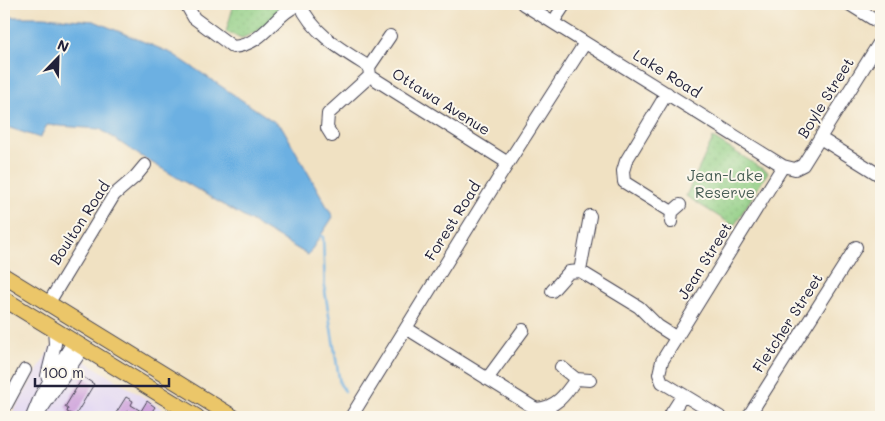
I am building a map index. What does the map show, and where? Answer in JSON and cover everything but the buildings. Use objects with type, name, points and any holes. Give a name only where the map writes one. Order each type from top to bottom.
[{"type":"main road","points":[[4,276],[233,417]]},
{"type":"main road","points":[[4,299],[197,417]]},
{"type":"main road","points":[[78,345],[88,328]]},
{"type":"street","points":[[186,4],[194,18],[233,47],[246,46],[254,42],[289,8],[299,4]]},
{"type":"street","name":"Ottawa Avenue","points":[[299,4],[307,20],[323,36],[369,72],[508,163]]},
{"type":"street","name":"Lake Road","points":[[523,4],[789,168]]},
{"type":"street","points":[[553,22],[565,4]]},
{"type":"street","points":[[849,4],[881,24]]},
{"type":"street","points":[[332,136],[327,128],[328,114],[369,72],[390,36]]},
{"type":"street","name":"Boyle Street","points":[[789,168],[803,165],[881,40]]},
{"type":"street","name":"Forest Road","points":[[351,417],[508,163],[585,43]]},
{"type":"street","points":[[666,93],[626,161],[623,171],[624,182],[674,213]]},
{"type":"street","points":[[820,138],[881,176]]},
{"type":"street","name":"Boulton Road","points":[[48,304],[114,195],[135,177],[145,165]]},
{"type":"street","name":"Jean Street","points":[[682,395],[662,382],[659,374],[662,360],[789,168]]},
{"type":"street","points":[[580,271],[590,216]]},
{"type":"street","name":"Fletcher Street","points":[[748,417],[856,247]]},
{"type":"street","points":[[552,292],[569,272],[580,271],[639,306],[658,326],[677,338]]},
{"type":"street","points":[[406,328],[536,410],[547,409],[564,397],[576,379]]},
{"type":"street","points":[[34,417],[55,344],[54,330]]},
{"type":"street","points":[[487,379],[523,330]]},
{"type":"street","points":[[41,395],[78,345]]},
{"type":"street","points":[[34,417],[78,345]]},
{"type":"street","points":[[562,367],[576,379],[590,380]]},
{"type":"street","points":[[4,409],[25,370]]},
{"type":"street","points":[[668,417],[682,395],[720,417]]},
{"type":"shaded area","points":[[59,345],[176,417],[10,417],[51,347]]},
{"type":"green space","points":[[234,4],[291,4],[258,31],[242,38],[226,32]]},
{"type":"green space","name":"Jean-Lake Reserve","points":[[713,138],[768,172],[734,226],[686,196]]},
{"type":"water","points":[[4,17],[44,17],[94,21],[173,54],[282,127],[333,217],[308,255],[139,155],[100,129],[47,125],[40,138],[4,126]]},
{"type":"waterway","points":[[320,235],[323,237],[325,291],[340,384],[345,391]]}]
